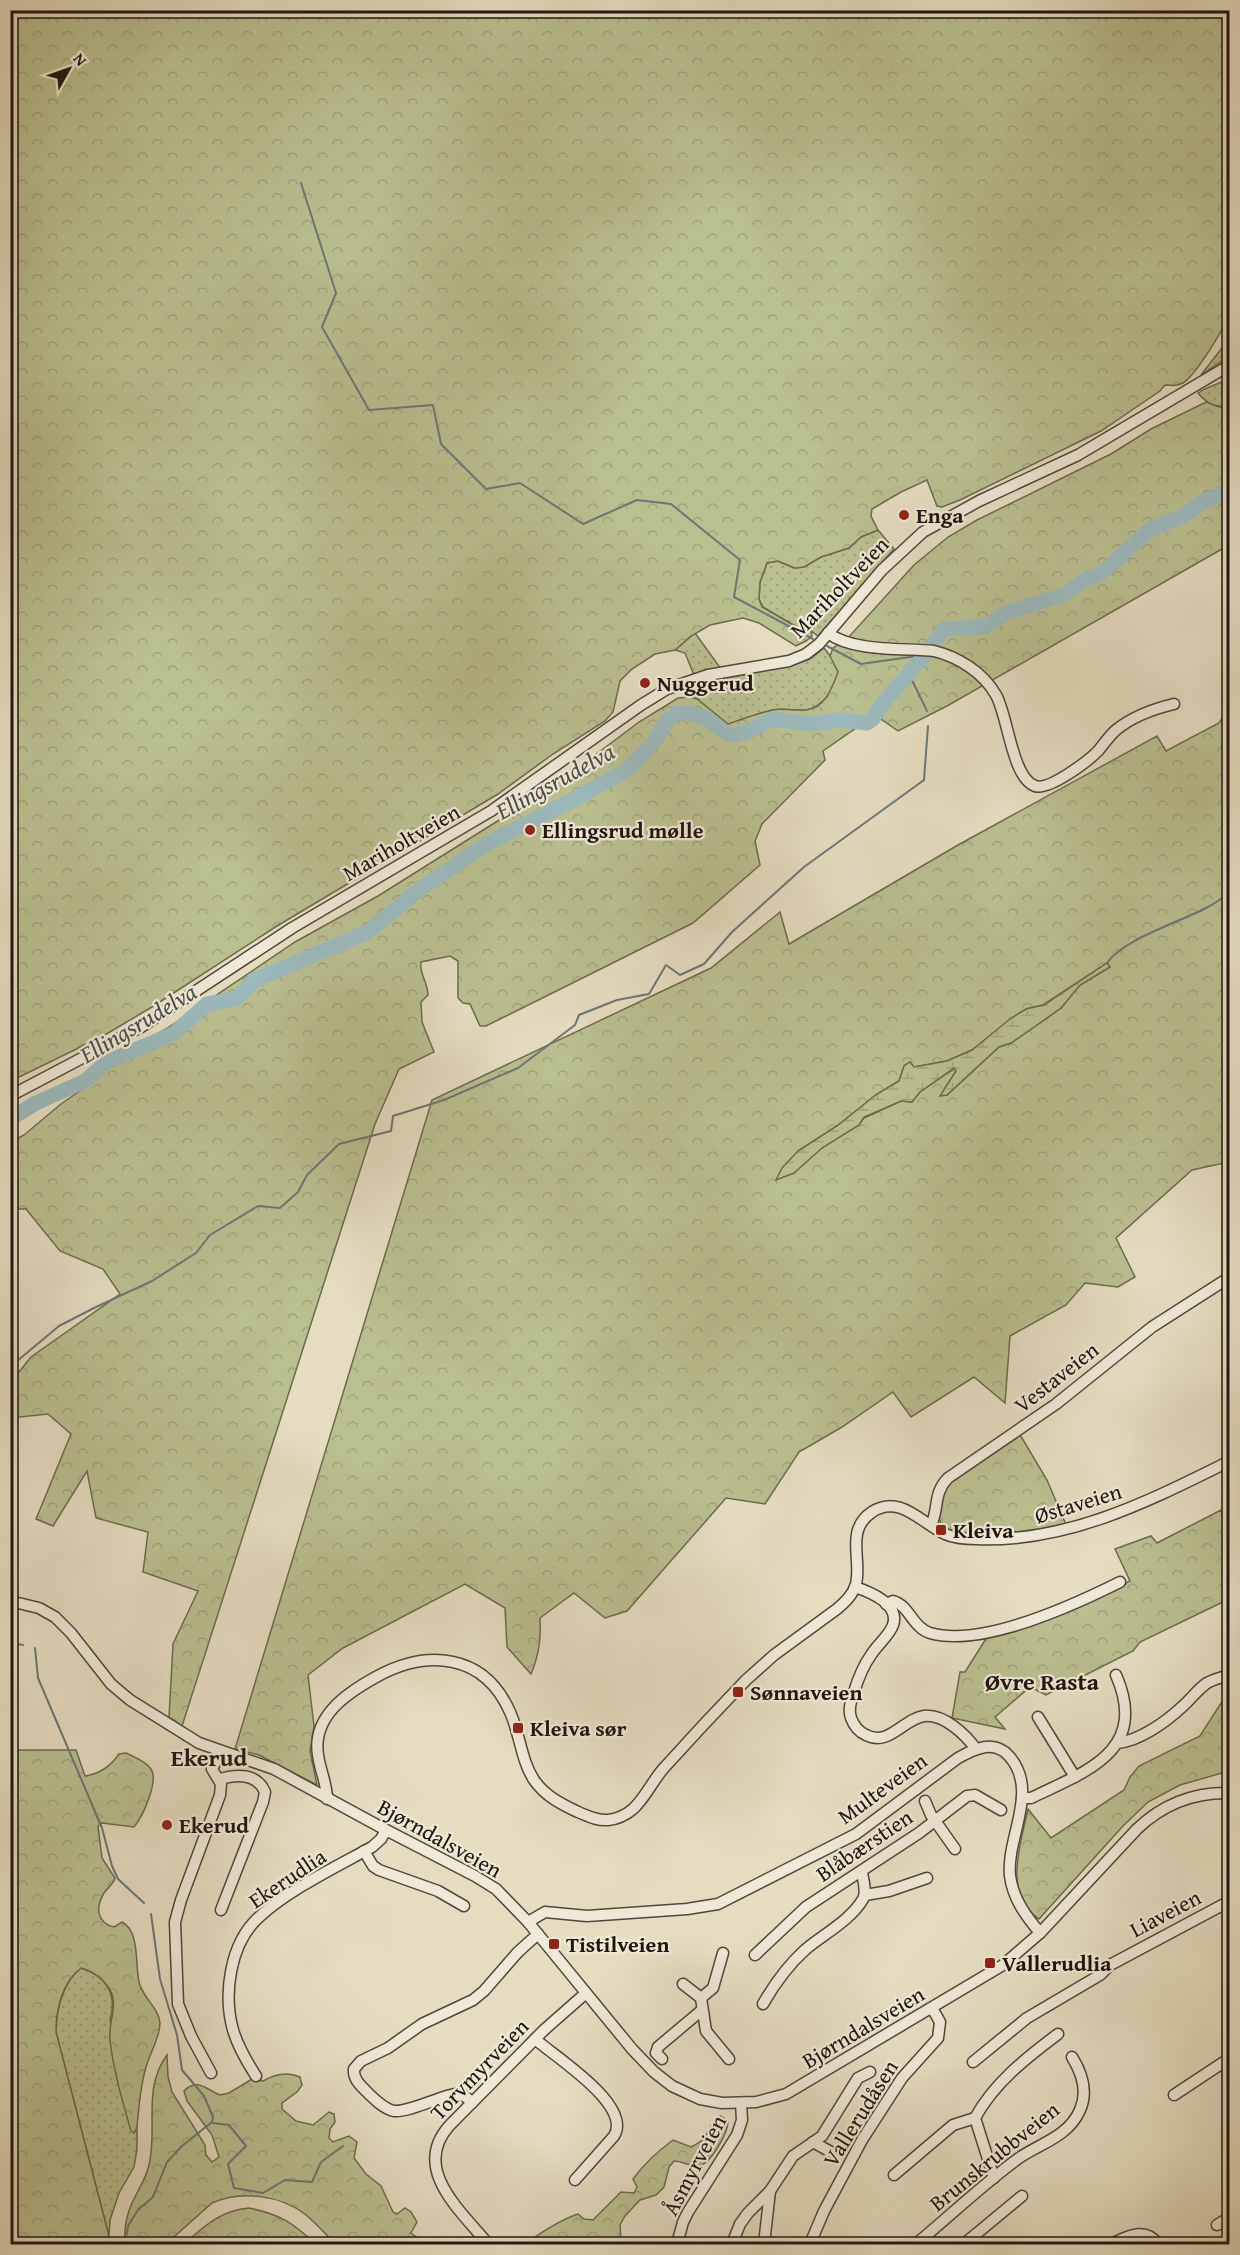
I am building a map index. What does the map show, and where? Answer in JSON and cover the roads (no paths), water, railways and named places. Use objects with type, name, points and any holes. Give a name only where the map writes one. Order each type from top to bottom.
[{"type":"street","name":"Mariholtveien","points":[[10,1096],[141,1027],[292,928],[452,836],[667,689],[708,675],[789,661],[806,654],[819,644],[882,570],[923,532],[979,501],[1078,455],[1230,365]]},
{"type":"street","points":[[828,633],[851,645],[930,650],[965,663],[996,695],[1020,770],[1027,781],[1034,786],[1042,787],[1055,782],[1087,761],[1115,731],[1135,718],[1148,711],[1174,704]]},
{"type":"street","name":"Vestaveien","points":[[931,1525],[935,1515],[937,1494],[948,1478],[1049,1409],[1162,1320],[1230,1277]]},
{"type":"street","name":"Østaveien","points":[[931,1525],[950,1536],[968,1539],[1019,1539],[1050,1534],[1114,1515],[1230,1461]]},
{"type":"street","points":[[327,1799],[317,1743],[323,1724],[334,1706],[355,1690],[394,1668],[421,1660],[444,1659],[460,1664],[476,1673],[497,1692],[511,1714],[527,1767],[535,1781],[546,1793],[559,1803],[590,1817],[604,1820],[617,1818],[628,1813],[638,1804],[663,1769],[746,1680],[774,1655],[837,1609],[851,1595],[855,1587],[856,1535],[868,1515],[880,1508],[897,1507],[909,1510],[931,1525]]},
{"type":"street","points":[[886,1604],[893,1601],[899,1603],[916,1624],[931,1634],[970,1634],[1000,1629],[1056,1612],[1120,1582]]},
{"type":"street","points":[[855,1587],[876,1595],[892,1613],[892,1626],[863,1667],[851,1700],[850,1715],[856,1728],[871,1737],[883,1737],[912,1720],[928,1716],[957,1729],[976,1749],[996,1747],[1009,1756],[1019,1775],[1022,1798],[1010,1858],[1010,1876],[1018,1901],[1040,1933]]},
{"type":"street","name":"Bjørndalsveien","points":[[10,1601],[39,1608],[50,1614],[71,1633],[122,1694],[189,1737],[221,1751],[265,1765],[489,1884],[507,1899],[528,1922],[632,2049],[666,2081],[679,2090],[700,2099],[722,2103],[764,2101],[794,2090],[1003,1965],[1040,1933],[1151,1816],[1185,1799],[1206,1794],[1230,1793]]},
{"type":"street","points":[[1022,1798],[1031,1798],[1075,1777],[1102,1761],[1117,1743],[1124,1725],[1124,1711],[1123,1693],[1116,1675]]},
{"type":"street","points":[[1117,1743],[1125,1742],[1152,1728],[1179,1710],[1206,1684],[1230,1675]]},
{"type":"street","points":[[1038,1718],[1075,1777]]},
{"type":"street","name":"Multeveien","points":[[528,1922],[540,1914],[549,1912],[587,1916],[687,1910],[718,1904],[856,1834],[948,1764],[976,1749]]},
{"type":"street","points":[[211,2073],[191,2036],[178,2004],[175,1922],[218,1801],[221,1789],[220,1779],[212,1769],[221,1751]]},
{"type":"street","points":[[220,1779],[246,1776],[258,1782],[265,1792],[221,1910]]},
{"type":"street","name":"Blåbærstien","points":[[755,1955],[806,1907],[919,1833],[967,1796],[973,1794],[1000,1810]]},
{"type":"street","points":[[925,1801],[934,1820],[955,1849]]},
{"type":"street","name":"Ekerudlia","points":[[256,2076],[243,2056],[233,2030],[229,2003],[235,1956],[242,1939],[257,1919],[279,1901],[378,1842],[386,1830]]},
{"type":"street","points":[[364,1851],[379,1870],[438,1891],[464,1906]]},
{"type":"street","points":[[763,2004],[774,1984],[792,1963],[855,1909],[865,1895],[862,1872]]},
{"type":"street","points":[[865,1895],[889,1891],[927,1878]]},
{"type":"street","name":"Liaveien","points":[[973,2062],[1027,2018],[1100,1976],[1110,1965],[1230,1901]]},
{"type":"street","points":[[472,2103],[463,2095],[454,2094],[393,2111],[378,2102],[359,2084],[354,2076],[354,2069],[361,2061],[388,2048],[429,2020],[468,2004],[479,1996],[518,1952],[538,1934]]},
{"type":"street","points":[[662,2059],[656,2053],[657,2047],[701,2004],[713,1988],[723,1953]]},
{"type":"street","points":[[683,1984],[701,2004],[706,2031],[729,2059]]},
{"type":"street","name":"Torvmyrveien","points":[[488,2244],[444,2188],[435,2163],[435,2149],[439,2139],[472,2103],[535,2039],[586,1993]]},
{"type":"street","name":"Vallerudåsen","points":[[810,2244],[824,2211],[862,2140],[902,2078],[938,2038],[940,2022],[932,2008]]},
{"type":"street","points":[[894,2175],[953,2126],[975,2118],[1012,2071],[1058,2034]]},
{"type":"street","points":[[535,2039],[587,2081],[613,2110],[617,2119],[618,2126],[614,2136],[575,2180]]},
{"type":"street","name":"Brunskrubbveien","points":[[916,2244],[1021,2157],[1066,2130],[1081,2109],[1083,2089],[1079,2068],[1072,2057]]},
{"type":"street","points":[[1174,2095],[1230,2058]]},
{"type":"street","points":[[732,2244],[743,2219],[770,2191],[794,2156],[822,2136],[858,2078],[870,2072]]},
{"type":"street","name":"Åsmyrveien","points":[[677,2244],[688,2212],[737,2135],[741,2120],[741,2103]]},
{"type":"street","points":[[975,2118],[994,2178]]},
{"type":"street","points":[[813,2142],[831,2152]]},
{"type":"street","points":[[764,2244],[770,2191]]},
{"type":"street","points":[[964,2244],[1022,2196]]},
{"type":"street","points":[[1216,2225],[1230,2217]]},
{"type":"street","points":[[1111,2244],[1139,2234],[1150,2236],[1158,2244]]},
{"type":"waterway","points":[[301,183],[336,293],[322,327],[369,410],[433,405],[441,444],[486,489],[520,483],[583,524],[637,500],[671,504],[740,560],[734,597],[813,639]]},
{"type":"waterway","name":"Ellingsrudelva","points":[[10,1119],[36,1103],[85,1081],[107,1062],[173,1034],[207,1004],[236,999],[255,980],[368,932],[420,889],[487,844],[627,770],[654,742],[668,719],[679,713],[691,713],[707,719],[729,735],[747,732],[773,719],[812,724],[840,720],[867,723],[873,719],[879,708],[925,655],[944,629],[985,627],[1006,613],[1063,595],[1084,580],[1098,575],[1109,567],[1149,530],[1185,515],[1202,502],[1230,490]]},
{"type":"waterway","points":[[827,646],[861,664],[924,655]]},
{"type":"waterway","points":[[910,676],[927,711]]},
{"type":"waterway","points":[[10,1367],[59,1326],[152,1281],[196,1253],[210,1235],[258,1206],[280,1208],[298,1192],[307,1175],[339,1144],[391,1131],[393,1116],[444,1100],[518,1068],[575,1025],[579,1015],[617,1000],[649,994],[666,965],[680,975],[704,964],[732,932],[804,867],[924,780],[928,726]]},
{"type":"waterway","points":[[1107,963],[1115,954],[1138,939],[1206,908],[1230,893]]},
{"type":"waterway","points":[[10,1643],[23,1645]]},
{"type":"waterway","points":[[35,1648],[38,1678],[102,1828],[112,1866],[118,1879],[144,1903]]},
{"type":"waterway","points":[[125,2244],[128,2226],[138,2210],[153,2197],[167,2162],[182,2146],[212,2122],[213,2117],[204,2096],[182,2070],[177,2035],[160,1979],[151,1914]]},
{"type":"waterway","points":[[213,2123],[229,2125],[246,2146],[228,2164],[234,2188],[263,2193],[285,2180],[312,2182],[321,2162],[343,2146]]},
{"type":"place","name":"Enga","points":[[904,515]]},
{"type":"place","name":"Nuggerud","points":[[645,683]]},
{"type":"place","name":"Ellingsrud mølle","points":[[530,830]]},
{"type":"place","name":"Kleiva","points":[[941,1530]]},
{"type":"place","name":"Sønnaveien","points":[[738,1692]]},
{"type":"place","name":"Kleiva sør","points":[[518,1728]]},
{"type":"place","name":"Ekerud","points":[[167,1825]]},
{"type":"place","name":"Tistilveien","points":[[554,1944]]},
{"type":"place","name":"Vallerudlia","points":[[990,1963]]},
{"type":"district","name":"Øvre Rasta","points":[[1042,1681]]},
{"type":"district","name":"Ekerud","points":[[209,1757]]}]
